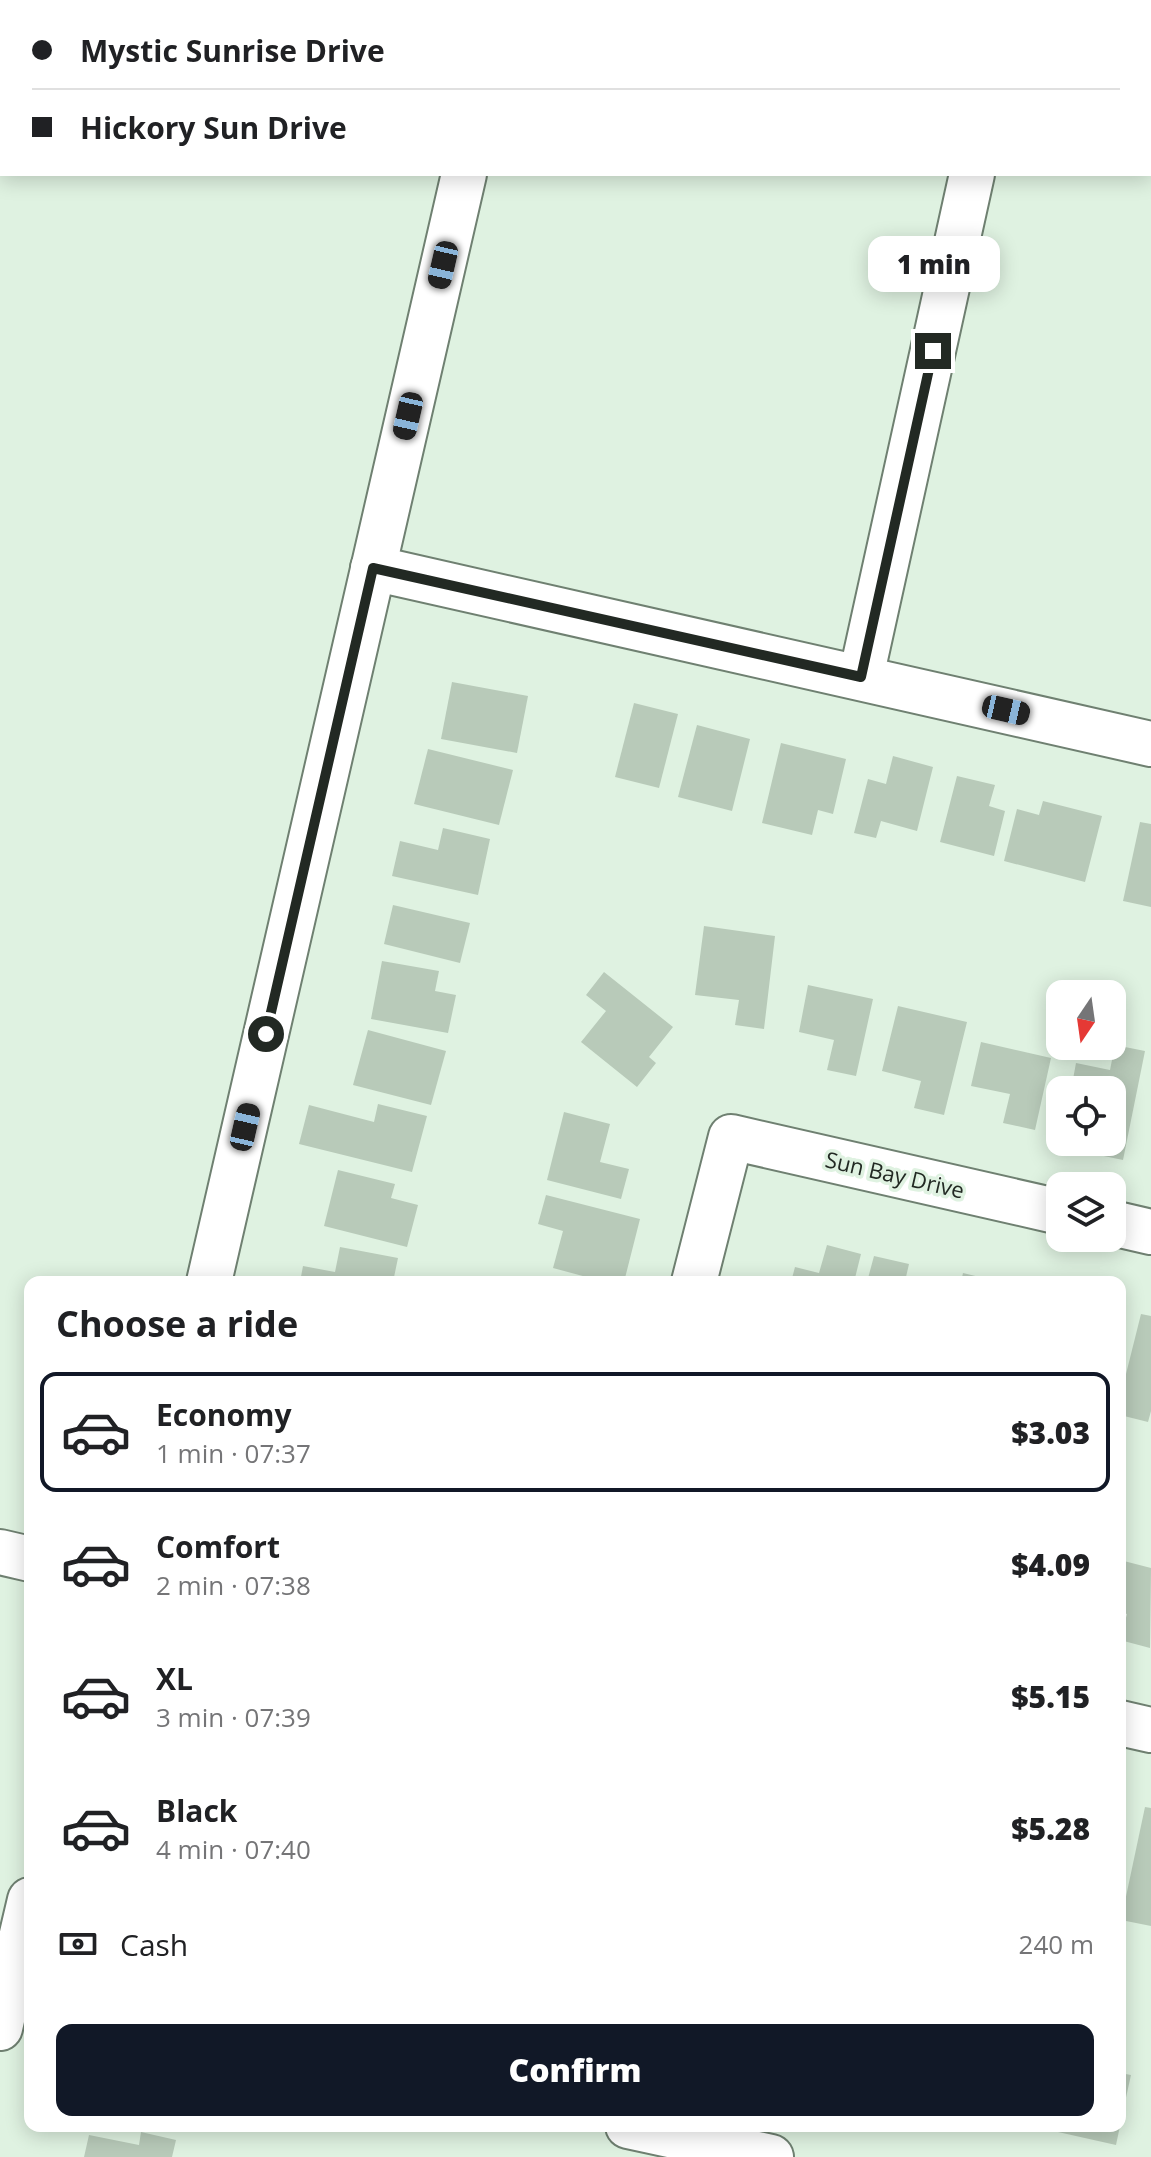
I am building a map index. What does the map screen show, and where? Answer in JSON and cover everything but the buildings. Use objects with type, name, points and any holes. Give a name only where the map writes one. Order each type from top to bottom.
[{"type":"street","points":[[210,1276],[464,176]]},
{"type":"street","points":[[861,677],[972,176]]},
{"type":"street","points":[[373,568],[1151,744]]},
{"type":"street","name":"Sun Bay Drive","points":[[696,1276],[731,1137],[1046,1209]]},
{"type":"street","points":[[1126,1226],[1151,1232]]},
{"type":"street","points":[[0,1552],[24,1558]]},
{"type":"street","points":[[1126,1724],[1151,1730]]},
{"type":"street","points":[[8,2025],[24,1934]]},
{"type":"street","points":[[656,2132],[771,2157]]},
{"type":"route","points":[[266,1034],[373,568],[861,677],[933,351]]}]
